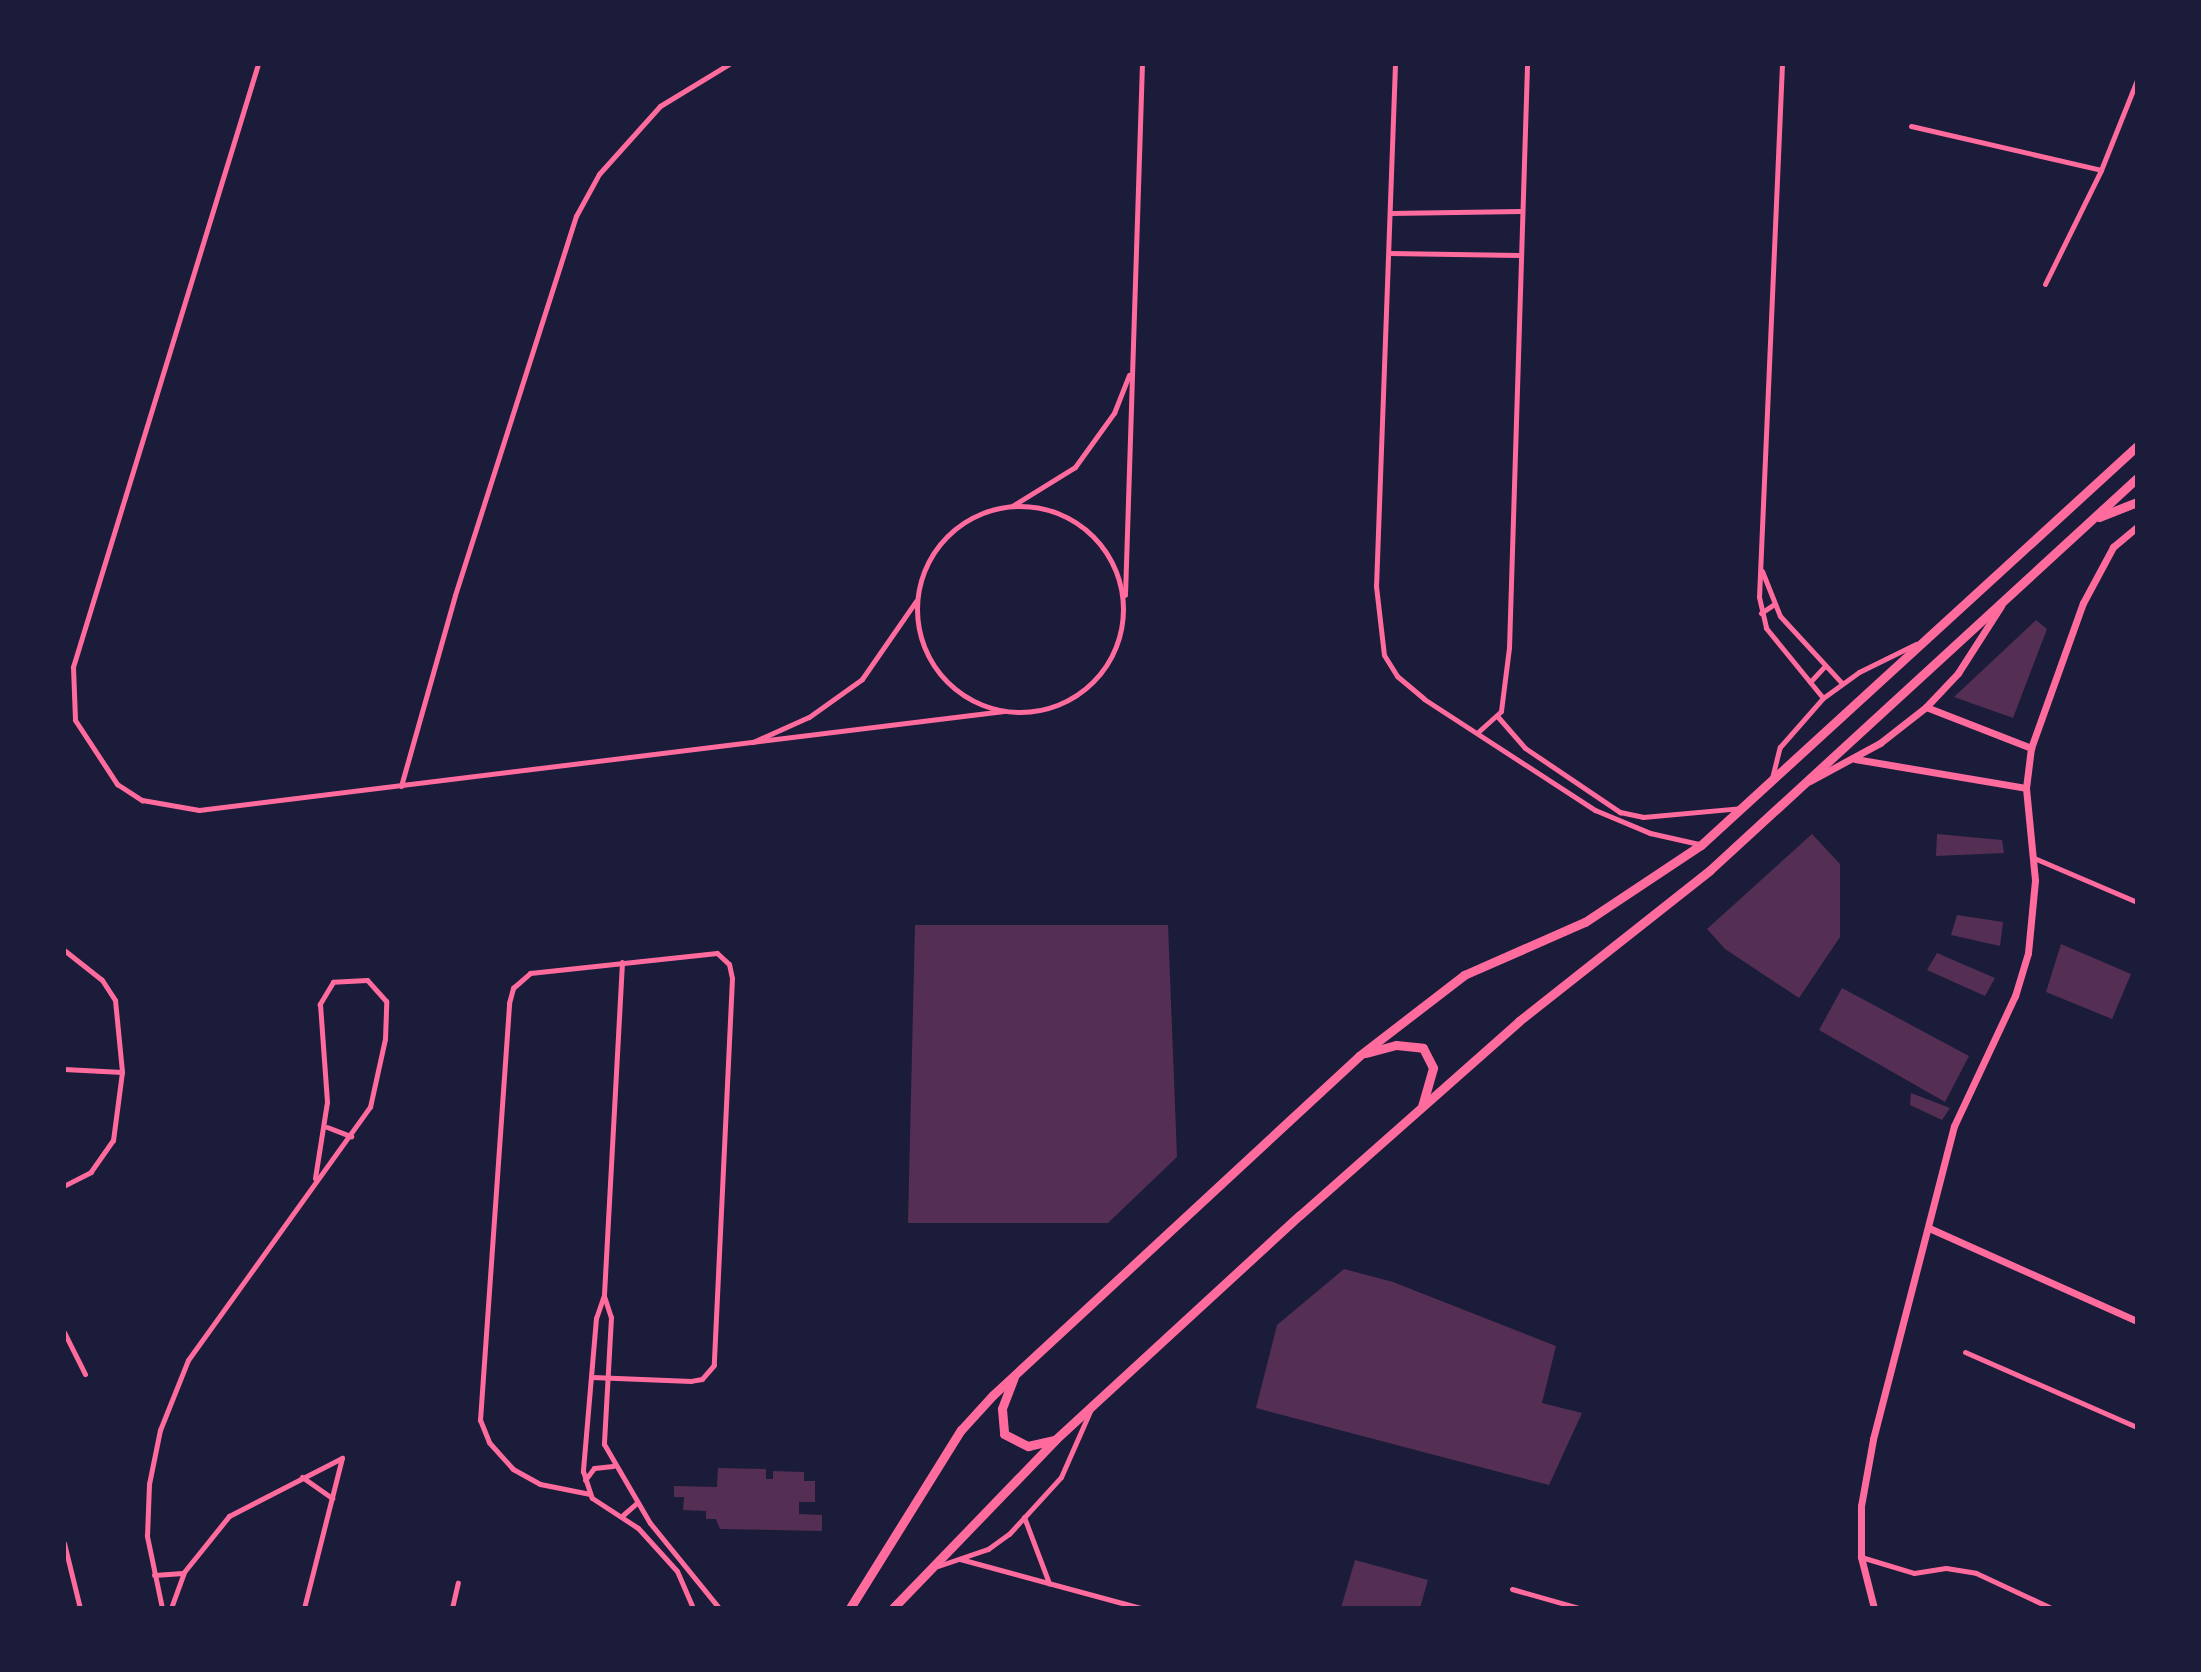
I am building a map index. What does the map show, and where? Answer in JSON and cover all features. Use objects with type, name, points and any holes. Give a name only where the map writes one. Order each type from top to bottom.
[{"type":"highway","points":[[850,1608],[961,1430],[1015,1373],[1359,1056],[1464,975],[1585,922],[1701,845],[1935,636],[2137,446]]},
{"type":"highway","points":[[893,1608],[1094,1403],[1519,1021],[1710,870],[2137,478]]},
{"type":"highway","points":[[2092,520],[2137,502]]},
{"type":"highway","points":[[1359,1056],[1396,1045],[1423,1048],[1433,1068],[1421,1108]]},
{"type":"highway","points":[[1015,1373],[1002,1409],[1004,1434],[1028,1446],[1056,1439]]},
{"type":"street","points":[[258,64],[73,667],[75,720],[86,745],[117,784],[142,800],[169,807],[254,805],[1004,711],[1035,712],[1064,703],[1089,686],[1109,663],[1121,635],[1124,606],[1142,64]]},
{"type":"street","points":[[401,786],[459,580],[576,216],[599,174],[660,106],[729,64]]},
{"type":"street","points":[[1395,64],[1377,626],[1384,655],[1397,676],[1557,788],[1610,818],[1701,845]]},
{"type":"street","points":[[1478,732],[1498,717],[1509,648],[1527,64]]},
{"type":"street","points":[[1782,64],[1761,613],[1766,628],[1823,698]]},
{"type":"street","points":[[2045,284],[2101,170],[2137,80]]},
{"type":"street","points":[[1911,126],[2101,170]]},
{"type":"street","points":[[1390,213],[1521,211]]},
{"type":"street","points":[[1389,253],[1519,255]]},
{"type":"street","points":[[748,745],[809,717],[862,679],[916,600],[930,559],[958,526],[983,512],[1012,506],[1052,484],[1097,442],[1131,370]]},
{"type":"street","points":[[1012,506],[1066,516],[1089,532],[1114,565],[1124,606]]},
{"type":"street","points":[[1874,1608],[1861,1557],[1861,1506],[1873,1439],[1954,1126],[2015,996],[2028,953],[2034,858],[2026,788],[2031,748],[2083,603],[2113,547],[2137,527]]},
{"type":"street","points":[[1761,567],[1773,605],[1841,682]]},
{"type":"street","points":[[916,600],[918,631],[939,672],[974,702],[1004,711]]},
{"type":"street","points":[[1801,785],[1854,759],[1926,707],[1958,673],[2004,600]]},
{"type":"street","points":[[1761,613],[1773,605]]},
{"type":"street","points":[[1772,783],[1780,747],[1823,698],[1841,682],[1935,636]]},
{"type":"street","points":[[1810,682],[1825,666]]},
{"type":"street","points":[[1926,707],[2031,748]]},
{"type":"street","points":[[1498,717],[1525,748],[1616,809],[1643,817],[1742,808]]},
{"type":"street","points":[[1854,759],[2026,788]]},
{"type":"street","points":[[1557,788],[1565,777]]},
{"type":"street","points":[[1610,818],[1616,809]]},
{"type":"street","points":[[2034,858],[2137,902]]},
{"type":"street","points":[[64,950],[102,980],[115,1000],[122,1072],[113,1140],[91,1172],[64,1186]]},
{"type":"street","points":[[592,1377],[691,1381],[702,1379],[714,1365],[732,978],[729,964],[717,953],[530,973],[513,988],[479,1386],[480,1420],[502,1459],[540,1484],[590,1494],[622,1516],[677,1571],[693,1608]]},
{"type":"street","points":[[590,1494],[581,1454],[604,1295],[622,962]]},
{"type":"street","points":[[162,1608],[147,1536],[149,1484],[160,1430],[188,1360],[315,1178],[351,1136],[370,1107],[385,1039],[386,1001],[367,980],[333,982],[320,1004],[326,1126],[315,1178]]},
{"type":"street","points":[[64,1069],[122,1072]]},
{"type":"street","points":[[326,1126],[351,1136]]},
{"type":"street","points":[[1929,1228],[2137,1321]]},
{"type":"street","points":[[604,1295],[611,1317],[609,1378],[602,1428],[614,1467],[637,1503],[719,1608]]},
{"type":"street","points":[[64,1332],[85,1374]]},
{"type":"street","points":[[1965,1352],[2137,1427]]},
{"type":"street","points":[[929,1569],[988,1549],[1024,1517],[1061,1477],[1094,1403]]},
{"type":"street","points":[[171,1608],[184,1572],[229,1516],[342,1458],[304,1608]]},
{"type":"street","points":[[585,1480],[594,1468],[614,1467]]},
{"type":"street","points":[[301,1477],[332,1498]]},
{"type":"street","points":[[622,1516],[637,1503]]},
{"type":"street","points":[[1024,1517],[1049,1583]]},
{"type":"street","points":[[64,1543],[80,1608]]},
{"type":"street","points":[[1861,1557],[1914,1573],[1946,1568],[1976,1573],[2051,1608]]},
{"type":"street","points":[[959,1559],[1140,1608]]},
{"type":"street","points":[[153,1575],[167,1578],[184,1572]]},
{"type":"street","points":[[452,1608],[458,1583]]},
{"type":"street","points":[[1512,1589],[1579,1608]]},
{"type":"building","points":[[2036,620],[2047,629],[2013,718],[1954,697]]},
{"type":"building","points":[[1812,834],[1840,864],[1840,937],[1799,998],[1725,949],[1707,929]]},
{"type":"building","points":[[1937,834],[2002,840],[2004,853],[1936,856]]},
{"type":"building","points":[[1957,915],[2003,922],[2000,946],[1951,935]]},
{"type":"building","points":[[915,925],[1168,925],[1177,1157],[1108,1223],[908,1223]]},
{"type":"building","points":[[2061,944],[2131,974],[2112,1019],[2046,992]]},
{"type":"building","points":[[1937,953],[1995,978],[1985,996],[1927,970]]},
{"type":"building","points":[[1842,988],[1969,1056],[1945,1102],[1819,1030]]},
{"type":"building","points":[[1911,1093],[1950,1108],[1942,1120],[1910,1105]]},
{"type":"building","points":[[1344,1269],[1393,1282],[1556,1346],[1542,1403],[1582,1413],[1549,1485],[1256,1408],[1277,1325]]},
{"type":"building","points":[[718,1468],[766,1469],[766,1479],[773,1479],[773,1471],[804,1472],[804,1481],[815,1481],[815,1502],[799,1502],[799,1514],[822,1515],[822,1531],[720,1529],[716,1519],[706,1519],[706,1511],[683,1510],[684,1497],[674,1497],[674,1486],[717,1487]]},
{"type":"building","points":[[1355,1560],[1428,1580],[1420,1608],[1341,1608]]}]
